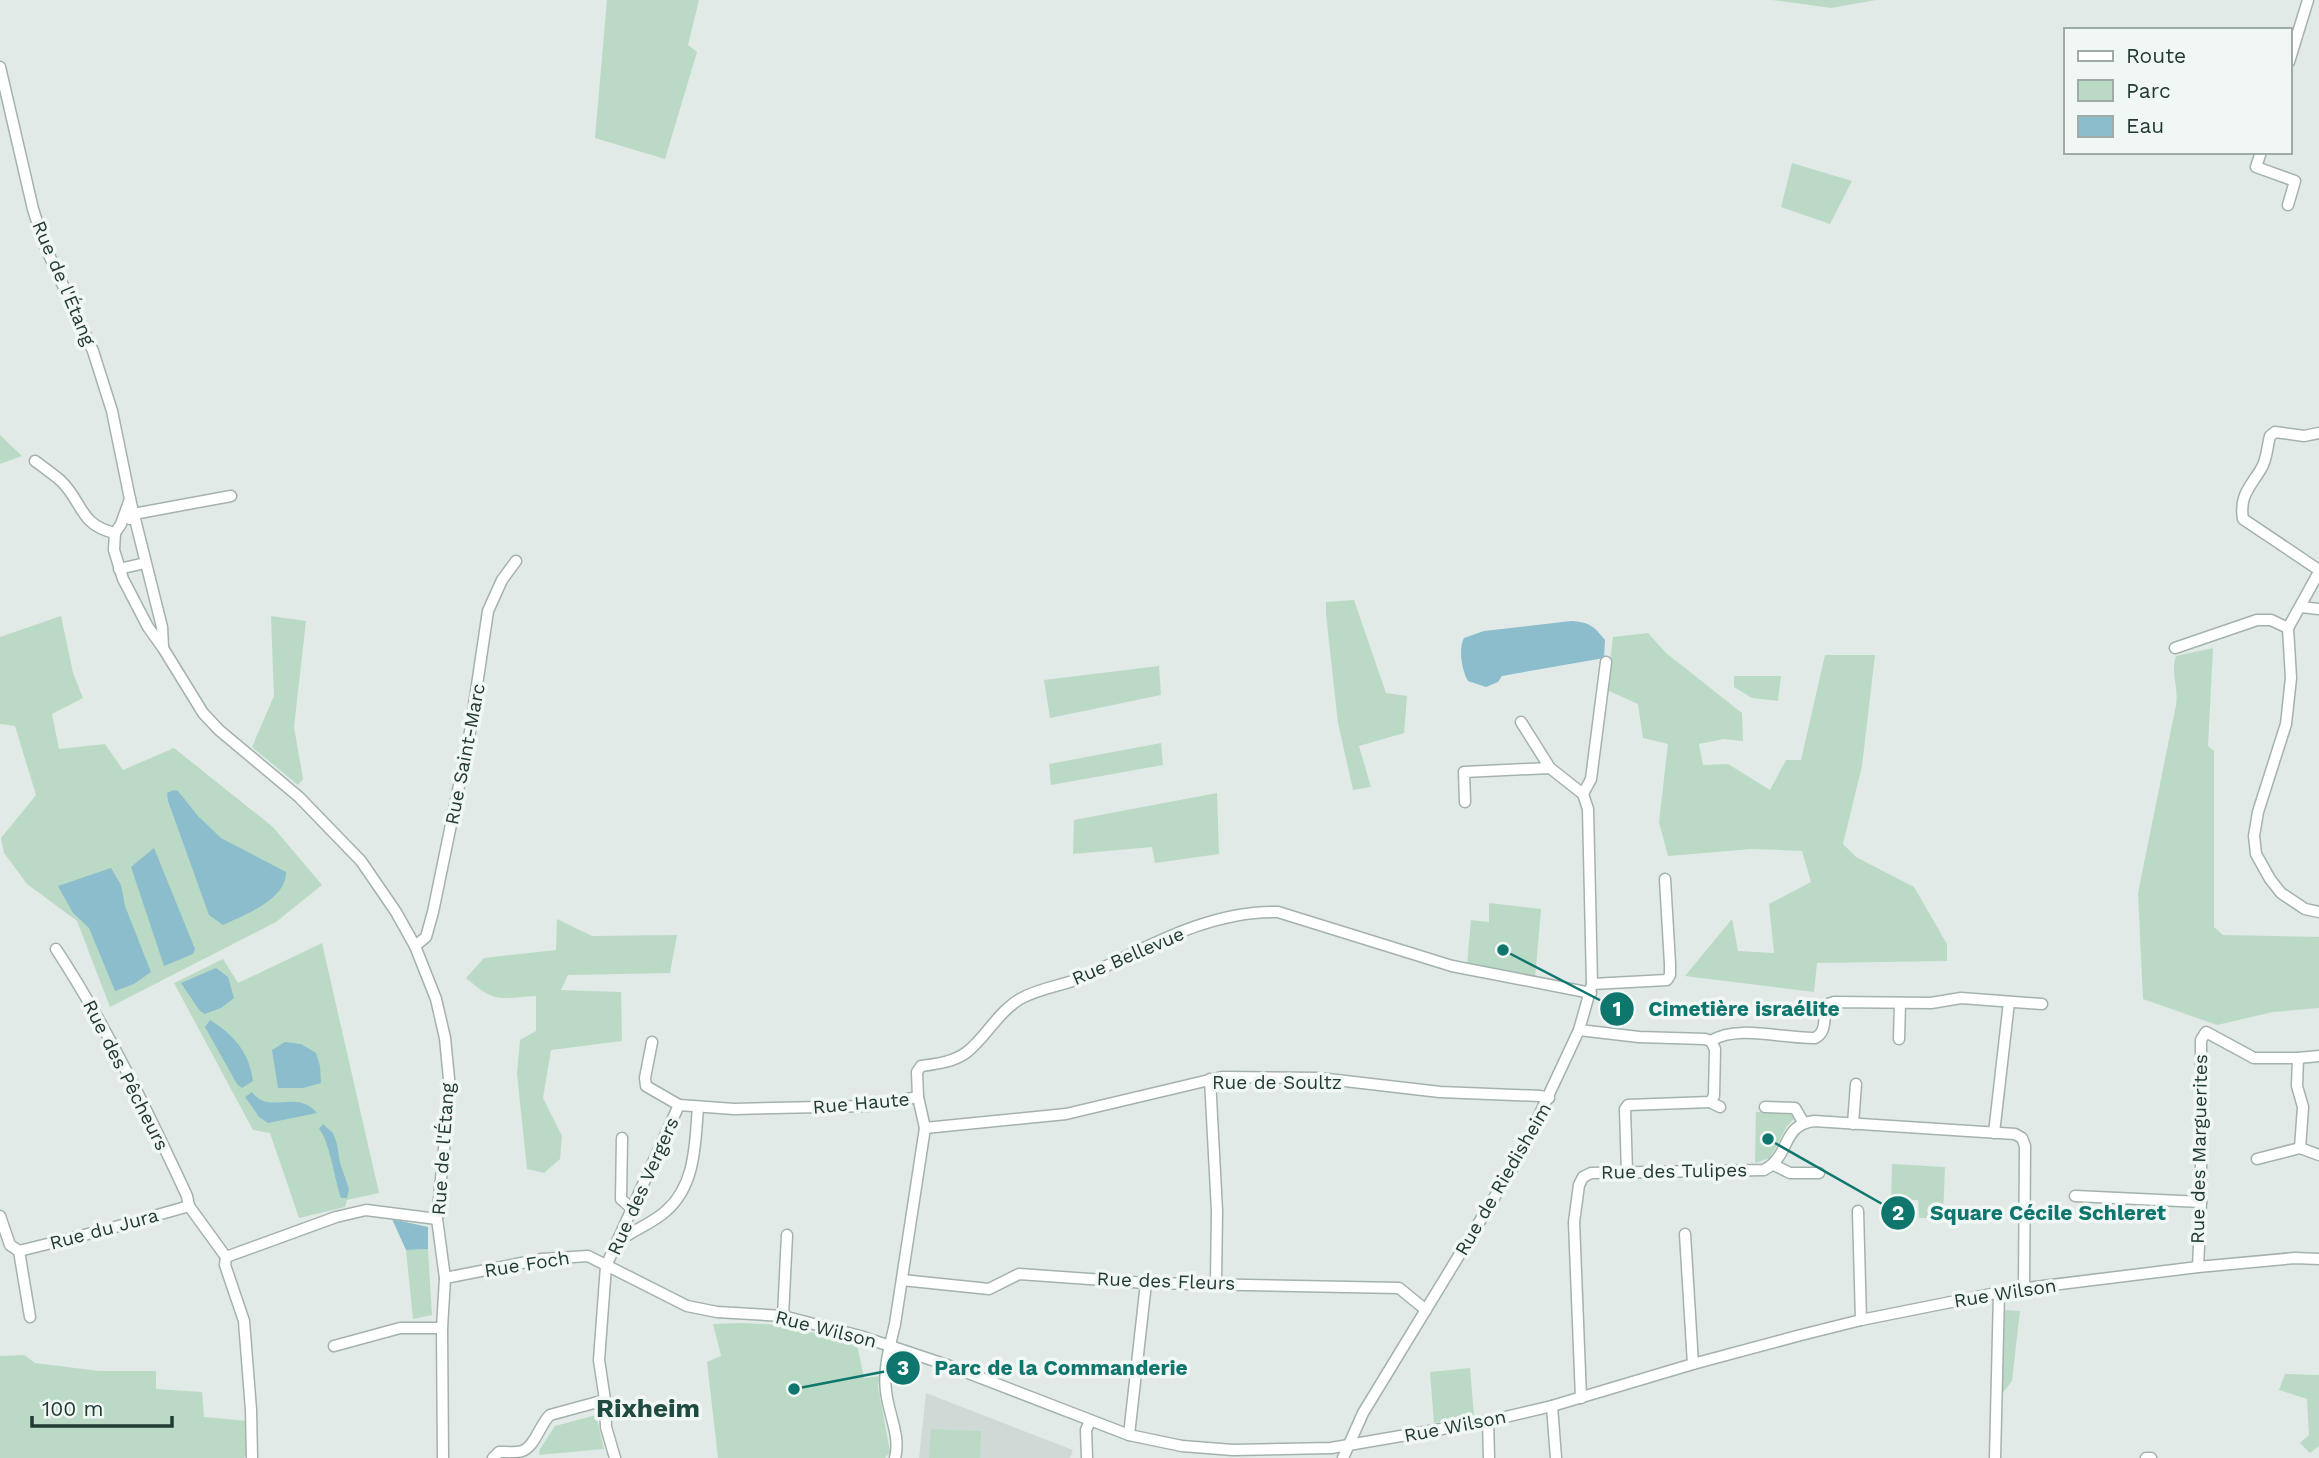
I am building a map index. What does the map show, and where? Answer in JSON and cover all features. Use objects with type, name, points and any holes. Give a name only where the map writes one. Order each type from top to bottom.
[{"type":"street","points":[[2291,55],[2308,0]]},
{"type":"street","name":"Rue de l'Étang","points":[[0,67],[33,209],[44,244],[93,351],[112,411],[130,499],[162,627],[163,648]]},
{"type":"street","points":[[2259,154],[2256,167],[2295,181],[2288,205]]},
{"type":"street","points":[[2319,433],[2304,436],[2275,432],[2270,436],[2263,467],[2248,487],[2241,510],[2242,519],[2319,573],[2314,588],[2288,628],[2291,670],[2288,714],[2258,812],[2254,836],[2254,848],[2270,879],[2281,893],[2305,909],[2319,912]]},
{"type":"street","points":[[35,461],[63,483],[85,517],[94,525],[118,528],[139,513],[231,496]]},
{"type":"street","name":"Rue de l'Étang","points":[[130,499],[118,528],[114,550],[119,569],[148,627],[203,713],[219,730],[299,797],[361,860],[415,946],[425,966],[442,1017],[449,1106],[439,1185],[438,1219],[445,1278],[442,1328],[443,1458]]},
{"type":"street","name":"Rue Saint-Marc","points":[[415,946],[426,937],[433,912],[470,732],[488,611],[502,580],[516,561]]},
{"type":"street","points":[[119,569],[145,563]]},
{"type":"street","points":[[2301,607],[2319,609]]},
{"type":"street","points":[[2175,648],[2257,620],[2271,620],[2288,628]]},
{"type":"street","name":"Rue de Riedisheim","points":[[1343,1458],[1363,1413],[1522,1152],[1579,1030],[1592,989],[1589,821],[1583,794],[1591,779],[1606,662]]},
{"type":"street","points":[[1521,722],[1550,768],[1583,794]]},
{"type":"street","points":[[1465,802],[1464,772],[1550,768]]},
{"type":"street","points":[[1592,989],[1667,980],[1670,964],[1665,879]]},
{"type":"street","name":"Rue Bellevue","points":[[918,1097],[917,1072],[921,1066],[946,1062],[966,1053],[1018,1000],[1079,979],[1152,942],[1254,911],[1278,912],[1452,966],[1592,989]]},
{"type":"street","name":"Rue des Pêcheurs","points":[[56,949],[79,985],[133,1085],[182,1185],[189,1206],[226,1257]]},
{"type":"street","points":[[1579,1030],[1711,1041],[1722,1034],[1815,1038],[1821,1036],[1828,1004],[1931,1003],[1961,998],[2042,1004]]},
{"type":"street","points":[[1994,1133],[2009,1002]]},
{"type":"street","points":[[1899,1039],[1900,1003]]},
{"type":"street","name":"Rue des Marguerites","points":[[2198,1267],[2201,1202],[2201,1040],[2206,1032],[2254,1058],[2298,1058]]},
{"type":"street","points":[[1627,1173],[1625,1110],[1628,1105],[1715,1105],[1715,1049],[1711,1041]]},
{"type":"street","name":"Rue Haute","points":[[652,1042],[645,1078],[646,1087],[679,1105],[734,1109],[867,1106],[918,1097],[925,1128],[895,1324],[889,1346],[885,1387],[898,1448],[895,1458]]},
{"type":"street","points":[[2300,1148],[2302,1107],[2297,1086],[2298,1058],[2319,1056]]},
{"type":"street","name":"Rue de Soultz","points":[[925,1128],[1066,1114],[1222,1077],[1318,1078],[1440,1092],[1549,1098]]},
{"type":"street","points":[[1210,1079],[1217,1211],[1216,1283]]},
{"type":"street","points":[[1853,1124],[1856,1084]]},
{"type":"street","name":"Rue des Vergers","points":[[606,1266],[679,1105]]},
{"type":"street","points":[[622,1235],[628,1235],[661,1215],[679,1196],[692,1166],[698,1107]]},
{"type":"street","points":[[1765,1107],[1795,1108],[1803,1122],[1994,1133],[2022,1138],[2025,1146],[2024,1288]]},
{"type":"street","name":"Rue des Tulipes","points":[[1581,1398],[1574,1222],[1579,1185],[1583,1177],[1591,1173],[1763,1170],[1774,1165],[1795,1128],[1803,1122]]},
{"type":"street","points":[[622,1138],[621,1199],[631,1209]]},
{"type":"street","points":[[2257,1159],[2300,1148],[2319,1155]]},
{"type":"street","points":[[1774,1165],[1790,1173],[1819,1173]]},
{"type":"street","points":[[2075,1196],[2201,1202]]},
{"type":"street","name":"Rue du Jura","points":[[19,1251],[189,1206]]},
{"type":"street","points":[[252,1458],[244,1321],[225,1265],[226,1257],[324,1221],[366,1210],[438,1219]]},
{"type":"street","points":[[1858,1212],[1861,1320]]},
{"type":"street","points":[[0,1216],[10,1245],[19,1251],[30,1317]]},
{"type":"street","points":[[1685,1234],[1693,1364]]},
{"type":"street","points":[[783,1315],[787,1235]]},
{"type":"street","name":"Rue Foch","points":[[445,1278],[542,1259],[580,1255],[588,1256],[606,1266]]},
{"type":"street","name":"Rue Wilson","points":[[606,1266],[687,1306],[717,1312],[783,1315],[950,1366],[1129,1435],[1211,1450],[1310,1449],[1350,1445],[1488,1422],[1861,1320],[2024,1288],[2198,1267],[2295,1258],[2319,1259]]},
{"type":"street","points":[[606,1266],[599,1360],[607,1427],[615,1458]]},
{"type":"street","name":"Rue des Fleurs","points":[[902,1280],[989,1289],[1019,1274],[1146,1283],[1399,1288],[1426,1310]]},
{"type":"street","points":[[1129,1435],[1146,1283]]},
{"type":"street","points":[[1995,1458],[1999,1293]]},
{"type":"street","points":[[334,1346],[400,1328],[442,1328]]},
{"type":"street","points":[[493,1458],[499,1452],[522,1451],[529,1447],[550,1415],[605,1400]]},
{"type":"street","points":[[1552,1406],[1556,1458]]},
{"type":"street","points":[[1087,1458],[1086,1430],[1090,1421]]},
{"type":"street","points":[[1488,1422],[1489,1458]]},
{"type":"shaded area","points":[[926,1393],[1073,1450],[1070,1458],[919,1458]]},
{"type":"green space","points":[[607,0],[699,0],[688,45],[697,52],[665,159],[595,138]]},
{"type":"green space","points":[[1772,0],[1876,0],[1831,8]]},
{"type":"green space","points":[[1792,163],[1852,181],[1830,224],[1781,207]]},
{"type":"green space","points":[[0,435],[22,456],[0,464]]},
{"type":"green space","points":[[1354,600],[1386,693],[1407,696],[1404,733],[1359,746],[1371,787],[1353,790],[1338,723],[1326,602]]},
{"type":"green space","points":[[61,616],[73,673],[83,698],[52,714],[59,749],[105,744],[123,770],[174,748],[273,827],[322,885],[276,922],[110,1007],[77,921],[27,884],[4,853],[1,838],[36,795],[15,726],[0,724],[0,637]]},
{"type":"green space","points":[[271,616],[306,621],[294,727],[303,779],[298,785],[252,747],[274,696]]},
{"type":"green space","points":[[1648,633],[1666,653],[1742,713],[1743,741],[1724,739],[1699,744],[1703,765],[1728,764],[1770,790],[1786,760],[1801,760],[1825,655],[1875,655],[1862,766],[1843,844],[1856,857],[1914,887],[1947,944],[1947,961],[1817,963],[1814,992],[1685,976],[1732,919],[1738,951],[1774,953],[1769,904],[1811,882],[1802,851],[1752,849],[1668,856],[1659,822],[1668,744],[1643,738],[1638,704],[1607,690],[1613,637]]},
{"type":"green space","points":[[2213,648],[2208,746],[2214,751],[2214,927],[2223,935],[2319,937],[2319,1008],[2273,1012],[2217,1025],[2143,999],[2138,893],[2176,705],[2174,662],[2176,656]]},
{"type":"green space","points":[[1159,666],[1161,695],[1050,718],[1044,680]]},
{"type":"green space","points":[[1734,676],[1781,676],[1778,701],[1752,698],[1734,687]]},
{"type":"green space","points":[[1161,743],[1163,765],[1051,785],[1049,764]]},
{"type":"green space","points":[[1217,793],[1219,854],[1155,863],[1152,847],[1073,854],[1074,820]]},
{"type":"green space","points":[[1489,903],[1541,909],[1535,979],[1467,965],[1471,920],[1489,922]]},
{"type":"green space","points":[[557,919],[592,936],[677,935],[670,973],[568,975],[561,990],[621,992],[622,1041],[551,1050],[543,1098],[562,1136],[560,1159],[544,1173],[527,1169],[517,1074],[520,1040],[536,1031],[536,996],[498,998],[466,978],[484,958],[556,950]]},
{"type":"green space","points":[[322,943],[379,1193],[347,1200],[345,1207],[299,1218],[270,1133],[253,1130],[174,983],[223,959],[238,983]]},
{"type":"green space","points":[[1756,1112],[1790,1112],[1797,1116],[1787,1126],[1770,1158],[1755,1163]]},
{"type":"green space","points":[[1892,1164],[1945,1167],[1943,1218],[1919,1218],[1918,1200],[1891,1201]]},
{"type":"green space","points":[[428,1249],[432,1315],[413,1319],[406,1250]]},
{"type":"green space","points":[[2004,1310],[2020,1311],[2012,1381],[2001,1395]]},
{"type":"green space","points":[[713,1324],[782,1325],[857,1344],[864,1378],[880,1376],[878,1386],[890,1452],[885,1458],[718,1458],[707,1362],[721,1356]]},
{"type":"green space","points":[[24,1355],[35,1363],[99,1371],[156,1371],[156,1389],[202,1392],[204,1417],[248,1421],[247,1454],[244,1458],[0,1458],[0,1356]]},
{"type":"green space","points":[[1470,1368],[1474,1415],[1434,1423],[1430,1372]]},
{"type":"green space","points":[[2285,1374],[2319,1375],[2319,1446],[2310,1453],[2300,1443],[2309,1435],[2307,1399],[2279,1390]]},
{"type":"green space","points":[[596,1415],[604,1449],[539,1455],[555,1426]]},
{"type":"green space","points":[[931,1429],[981,1431],[980,1458],[929,1458]]},
{"type":"water","points":[[1571,621],[1587,624],[1601,635],[1605,640],[1604,658],[1502,676],[1498,682],[1486,687],[1468,681],[1462,660],[1464,638],[1484,631]]},
{"type":"water","points":[[178,791],[198,816],[221,838],[286,872],[280,890],[272,898],[223,925],[209,915],[168,801],[167,793]]},
{"type":"water","points":[[154,848],[195,949],[193,954],[164,966],[131,867]]},
{"type":"water","points":[[111,868],[121,885],[125,906],[151,972],[134,984],[115,991],[89,928],[73,913],[58,886]]},
{"type":"water","points":[[216,968],[228,977],[234,998],[221,1008],[205,1014],[200,1011],[181,983]]},
{"type":"water","points":[[210,1020],[233,1038],[248,1061],[253,1081],[242,1088],[237,1084],[205,1027]]},
{"type":"water","points":[[285,1042],[301,1044],[316,1053],[321,1083],[303,1088],[278,1088],[272,1050]]},
{"type":"water","points":[[252,1092],[266,1102],[300,1103],[317,1113],[268,1123],[259,1117],[245,1097]]},
{"type":"water","points":[[323,1124],[333,1133],[337,1144],[349,1189],[347,1198],[341,1198],[329,1151],[319,1129]]},
{"type":"water","points":[[392,1219],[428,1227],[428,1249],[406,1250]]},
{"type":"place","name":"Cimetière israélite","points":[[1503,950]]},
{"type":"place","name":"Square Cécile Schleret","points":[[1768,1139]]},
{"type":"place","name":"Parc de la Commanderie","points":[[794,1389]]},
{"type":"district","name":"Rixheim","points":[[648,1408]]}]
